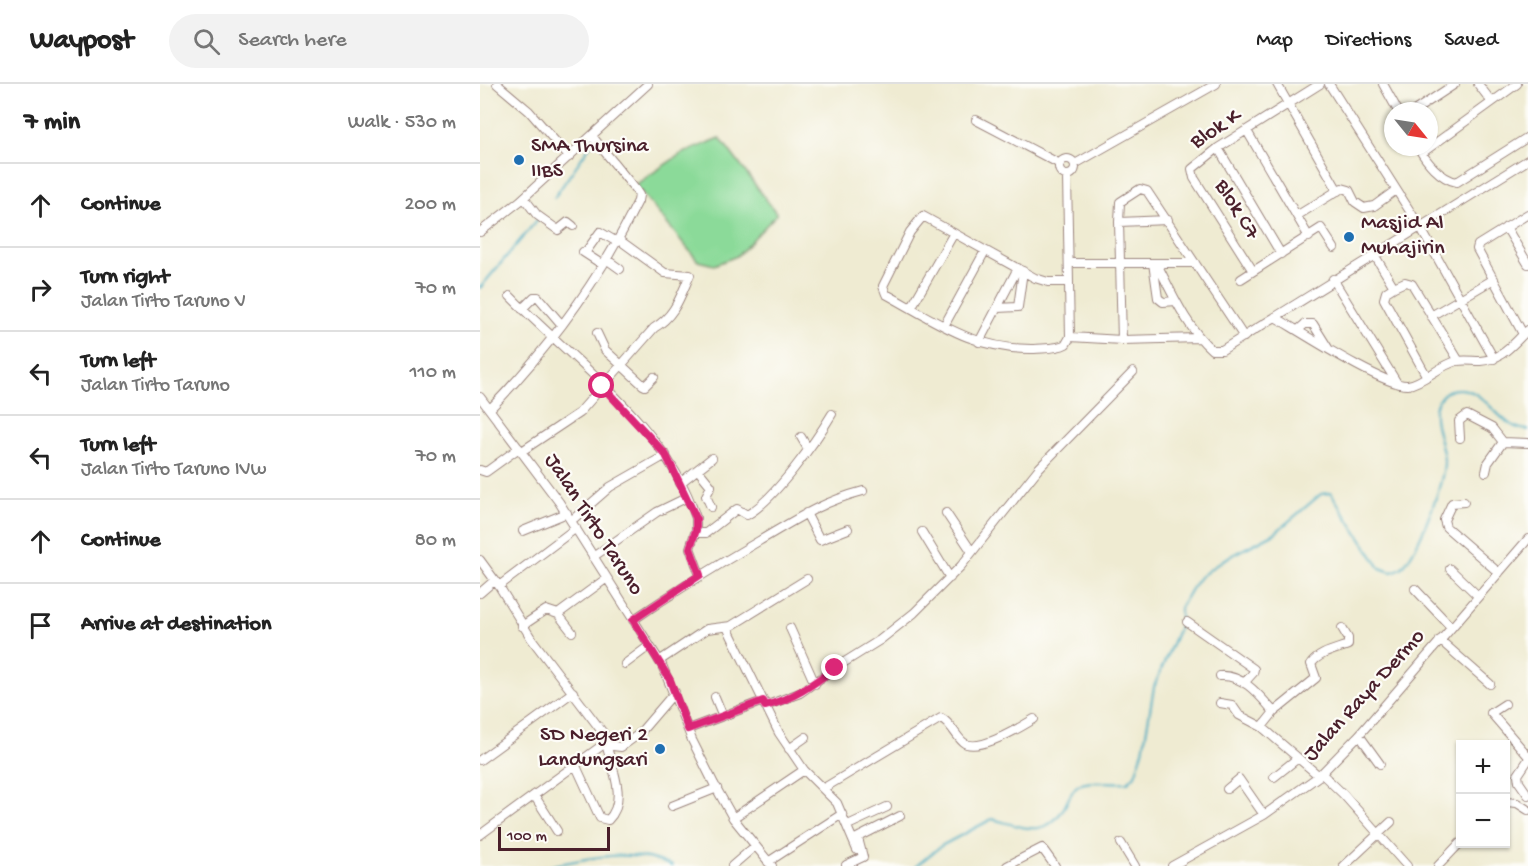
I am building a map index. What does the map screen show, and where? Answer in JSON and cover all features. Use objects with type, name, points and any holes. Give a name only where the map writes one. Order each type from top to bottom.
[{"type":"street","points":[[497,84],[529,111],[569,157]]},
{"type":"street","points":[[480,232],[524,198],[648,84]]},
{"type":"street","points":[[1075,164],[1216,84]]},
{"type":"street","points":[[1270,84],[1280,94]]},
{"type":"street","points":[[1277,84],[1280,94],[1338,191]]},
{"type":"street","name":"Blok K","points":[[1193,167],[1218,148],[1320,84]]},
{"type":"street","points":[[1329,84],[1420,227],[1494,359]]},
{"type":"street","points":[[1383,84],[1393,102]]},
{"type":"street","points":[[1428,102],[1455,84]]},
{"type":"street","points":[[1478,84],[1491,101]]},
{"type":"street","points":[[1438,138],[1517,84]]},
{"type":"street","points":[[976,120],[1060,164]]},
{"type":"street","points":[[1247,131],[1309,237]]},
{"type":"street","points":[[489,409],[526,371],[562,325],[617,241],[639,195],[592,136]]},
{"type":"street","points":[[1425,156],[1434,168],[1450,181],[1457,182],[1528,137]]},
{"type":"street","points":[[1218,148],[1281,254]]},
{"type":"street","points":[[1060,164],[1068,159],[1075,164]]},
{"type":"street","points":[[1155,264],[1200,338],[1212,350],[1222,350],[1528,160]]},
{"type":"street","points":[[1060,164],[1060,171],[1067,176]]},
{"type":"street","points":[[1067,176],[1074,172],[1075,164]]},
{"type":"street","name":"Blok C7","points":[[1193,167],[1194,177],[1253,271]]},
{"type":"street","points":[[1067,176],[1070,337],[1062,346],[1006,349],[979,342],[944,326],[886,294],[883,286],[910,232],[923,216],[1042,280],[1068,282]]},
{"type":"street","points":[[1122,340],[1119,263],[1120,202],[1143,189],[1149,193],[1168,220],[1244,337]]},
{"type":"street","points":[[1298,215],[1338,191],[1348,190],[1361,207],[1374,206],[1396,190]]},
{"type":"street","points":[[524,198],[537,215],[558,230],[568,222],[573,226]]},
{"type":"street","points":[[1275,317],[1328,348],[1398,384],[1414,383],[1426,375],[1459,361],[1494,359],[1504,354],[1525,332],[1477,247],[1528,214]]},
{"type":"street","points":[[1119,222],[1168,220]]},
{"type":"street","points":[[1506,227],[1528,264]]},
{"type":"street","points":[[1241,279],[1322,228],[1334,248]]},
{"type":"street","points":[[480,470],[486,472],[579,413],[623,366],[654,328],[667,322],[690,274],[665,273],[600,232],[584,253],[620,269]]},
{"type":"street","points":[[912,308],[954,233]]},
{"type":"street","points":[[944,326],[985,250]]},
{"type":"street","points":[[1375,256],[1394,287]]},
{"type":"street","points":[[1069,263],[1195,263]]},
{"type":"street","points":[[1155,264],[1158,298],[1164,302],[1176,301]]},
{"type":"street","points":[[979,342],[1021,270]]},
{"type":"street","points":[[997,308],[1018,307],[1017,279]]},
{"type":"street","points":[[1333,279],[1398,384]]},
{"type":"street","points":[[1431,316],[1494,279]]},
{"type":"street","points":[[1426,375],[1384,299],[1386,292],[1405,282],[1412,284],[1459,361]]},
{"type":"street","points":[[510,296],[602,386],[666,455],[688,497],[696,518],[696,530],[690,548],[700,575]]},
{"type":"street","points":[[522,309],[534,297],[538,297],[562,325]]},
{"type":"street","points":[[1298,330],[1301,326],[1313,324],[1328,348]]},
{"type":"street","points":[[597,333],[605,350],[643,385],[645,386],[654,377]]},
{"type":"street","points":[[1070,337],[1122,340],[1200,338]]},
{"type":"street","points":[[688,729],[722,714],[800,693],[914,613],[950,578],[1039,468],[1133,372]]},
{"type":"street","name":"Jalan Tirto Taruno","points":[[480,397],[569,517],[650,646],[675,692],[688,729],[733,818],[770,864]]},
{"type":"street","points":[[696,530],[699,533],[706,533],[737,509],[748,515],[773,492],[808,449],[832,414]]},
{"type":"street","points":[[1460,438],[1459,421],[1467,415],[1492,428],[1503,442],[1528,443]]},
{"type":"street","points":[[801,437],[808,449]]},
{"type":"street","points":[[1486,472],[1488,463],[1503,442]]},
{"type":"street","points":[[523,531],[569,517],[610,487],[666,455]]},
{"type":"street","points":[[680,483],[712,458]]},
{"type":"street","points":[[698,470],[711,486],[706,496],[711,507]]},
{"type":"street","points":[[633,620],[700,575],[806,513],[835,498],[863,491]]},
{"type":"street","points":[[593,557],[647,518],[688,497]]},
{"type":"street","points":[[1464,502],[1452,503],[1444,520],[1446,527],[1499,573]]},
{"type":"street","points":[[806,513],[820,540],[848,529]]},
{"type":"street","points":[[946,513],[972,552]]},
{"type":"street","points":[[480,593],[576,528]]},
{"type":"street","points":[[922,532],[950,578]]},
{"type":"street","name":"Jalan Raya Dermo","points":[[1172,866],[1264,814],[1320,774],[1359,735],[1528,539]]},
{"type":"street","points":[[480,560],[497,583],[522,626],[573,692],[607,743],[619,799],[615,812],[608,820],[602,820],[597,813],[576,766]]},
{"type":"street","points":[[1450,569],[1478,597]]},
{"type":"street","points":[[558,614],[607,578]]},
{"type":"street","points":[[659,661],[707,629],[727,627],[807,579]]},
{"type":"street","points":[[1415,589],[1451,627]]},
{"type":"street","points":[[522,626],[546,610],[558,614],[572,632]]},
{"type":"street","points":[[1187,622],[1254,669],[1253,674],[1244,683]]},
{"type":"street","points":[[727,627],[789,749],[804,770],[824,788],[855,838],[863,856],[846,865]]},
{"type":"street","points":[[790,628],[815,684]]},
{"type":"street","points":[[1262,727],[1274,712],[1316,678],[1311,664],[1315,660],[1324,652],[1348,645],[1348,638],[1342,628]]},
{"type":"street","points":[[1440,640],[1490,684]]},
{"type":"street","points":[[625,664],[650,646]]},
{"type":"street","points":[[1220,676],[1232,676],[1244,683],[1274,712]]},
{"type":"street","points":[[480,760],[573,692]]},
{"type":"street","points":[[607,743],[618,747],[629,742],[675,692]]},
{"type":"street","points":[[715,696],[722,714]]},
{"type":"street","points":[[1220,703],[1232,705],[1239,715],[1262,727],[1320,774],[1378,832],[1407,866]]},
{"type":"street","points":[[1504,704],[1491,713],[1528,758],[1518,775],[1519,782],[1528,795]]},
{"type":"street","points":[[824,788],[941,718],[964,743],[974,745],[1003,737],[1034,719]]},
{"type":"street","points":[[1359,735],[1380,764]]},
{"type":"street","points":[[789,749],[806,737]]},
{"type":"street","points":[[480,835],[607,743]]},
{"type":"street","points":[[1274,777],[1298,758]]},
{"type":"street","points":[[733,818],[804,770]]},
{"type":"street","points":[[1227,789],[1240,780],[1264,814]]},
{"type":"street","points":[[672,806],[717,788]]},
{"type":"street","points":[[534,795],[556,831]]},
{"type":"street","points":[[1510,802],[1517,803],[1528,810]]},
{"type":"street","points":[[848,825],[887,807]]},
{"type":"street","points":[[770,864],[842,814]]},
{"type":"street","points":[[855,838],[900,816]]},
{"type":"street","points":[[1344,866],[1391,822]]},
{"type":"street","points":[[855,838],[857,850]]},
{"type":"street","points":[[1121,843],[1135,866]]},
{"type":"street","points":[[732,866],[754,846]]},
{"type":"street","points":[[1007,866],[1042,848],[1055,866]]},
{"type":"street","points":[[1438,866],[1456,848]]},
{"type":"green space","points":[[720,138],[777,214],[737,256],[714,265],[698,261],[635,185],[681,154]]},
{"type":"waterway","points":[[554,198],[592,143]]},
{"type":"waterway","points":[[480,288],[538,219]]},
{"type":"waterway","points":[[916,866],[941,846],[992,819],[1024,827],[1042,827],[1058,817],[1077,786],[1088,783],[1128,782],[1135,775],[1143,751],[1154,687],[1180,625],[1180,608],[1191,589],[1200,577],[1223,560],[1275,533],[1321,494],[1331,493],[1380,568],[1391,572],[1402,567],[1423,531],[1440,483],[1444,460],[1435,422],[1435,410],[1438,400],[1445,393],[1463,389],[1473,393],[1507,422],[1517,428],[1528,430]]},
{"type":"waterway","points":[[551,866],[612,856],[642,857],[672,866]]},
{"type":"place","name":"SMA Thursina IIBS","points":[[519,160]]},
{"type":"place","name":"Masjid Al Muhajirin","points":[[1349,237]]},
{"type":"place","name":"SD Negeri 2 Landungsari","points":[[660,749]]},
{"type":"route","points":[[602,386],[666,455],[688,497],[696,518],[696,530],[690,548],[700,575],[633,620],[670,680],[688,729],[722,714],[763,701],[765,706],[785,700],[815,684],[835,668]]}]
